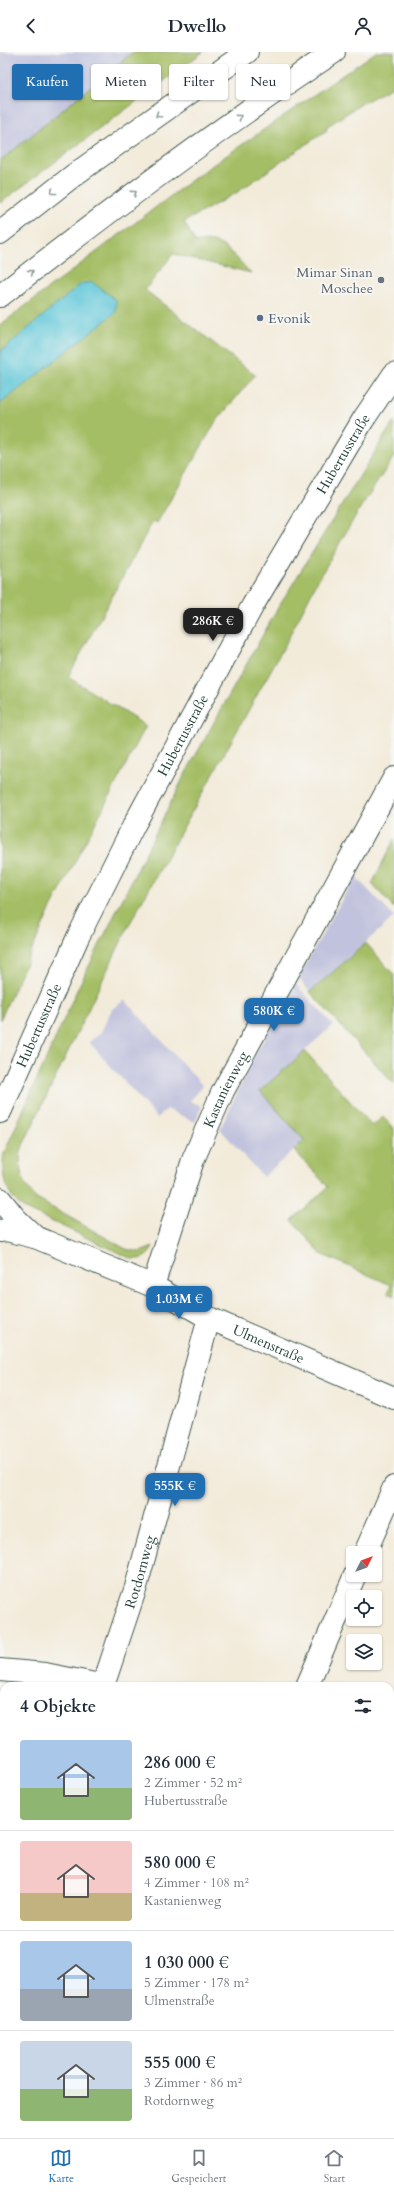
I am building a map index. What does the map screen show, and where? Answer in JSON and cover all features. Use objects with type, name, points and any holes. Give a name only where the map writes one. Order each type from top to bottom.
[{"type":"main road","points":[[0,234],[74,175],[246,52]]},
{"type":"main road","points":[[0,296],[109,211],[292,79],[334,52]]},
{"type":"main road","name":"Hubertusstraße","points":[[0,1112],[78,937],[134,825],[252,605],[363,420],[394,374]]},
{"type":"main road","name":"Kastanienweg","points":[[153,1286],[193,1160],[223,1091],[394,778]]},
{"type":"main road","name":"Ulmenstraße","points":[[0,1199],[16,1219],[35,1237]]},
{"type":"main road","name":"Ulmenstraße","points":[[0,1231],[7,1230],[35,1237],[153,1286],[209,1318],[394,1398]]},
{"type":"main road","name":"Rotdornweg","points":[[105,1682],[136,1587],[209,1318]]},
{"type":"main road","points":[[368,1546],[394,1486]]},
{"type":"main road","points":[[309,1682],[352,1582]]},
{"type":"main road","points":[[0,1670],[45,1674],[84,1682]]},
{"type":"shaded area","points":[[0,52],[133,52],[118,64],[91,64],[91,86],[83,93],[83,64],[12,64],[12,100],[74,100],[0,161]]},
{"type":"shaded area","points":[[355,876],[394,917],[310,992],[298,978]]},
{"type":"shaded area","points":[[295,983],[333,1025],[260,1091],[305,1140],[263,1177],[220,1129],[255,1055]]},
{"type":"shaded area","points":[[125,1000],[203,1086],[190,1101],[202,1106],[195,1122],[167,1109],[157,1118],[89,1042],[101,1032],[112,1009]]},
{"type":"green space","points":[[133,52],[203,52],[187,64],[169,64],[169,77],[161,83],[161,64],[118,64]]},
{"type":"green space","points":[[376,52],[394,52],[394,86],[363,103],[326,127],[327,130],[236,193],[184,222],[196,243],[205,241],[214,242],[221,245],[233,254],[251,273],[173,254],[145,290],[255,375],[215,423],[157,523],[153,521],[68,677],[146,726],[50,910],[0,1020],[0,325],[201,173]]},
{"type":"green space","points":[[91,86],[91,100],[138,100],[0,203],[0,161],[74,100],[83,100],[83,93]]},
{"type":"green space","points":[[394,421],[394,457],[362,505],[318,580],[286,643],[129,925],[23,1145],[20,1157],[21,1171],[24,1183],[35,1198],[126,1249],[140,1252],[153,1247],[145,1257],[132,1259],[23,1208],[12,1197],[8,1190],[3,1169],[4,1153],[77,990],[183,778],[279,606]]},
{"type":"green space","points":[[394,839],[394,908],[372,884]]},
{"type":"green space","points":[[366,943],[394,975],[394,1083],[310,992]]},
{"type":"green space","points":[[305,1051],[372,1126],[383,1117],[394,1129],[394,1296],[388,1293],[391,1285],[321,1254],[292,1220],[328,1187],[294,1150],[304,1140],[260,1091]]},
{"type":"water","points":[[92,282],[116,300],[116,312],[0,404],[0,352],[81,284]]},
{"type":"place","name":"Mimar Sinan Moschee","points":[[381,280]]},
{"type":"place","name":"Evonik","points":[[260,318]]}]
